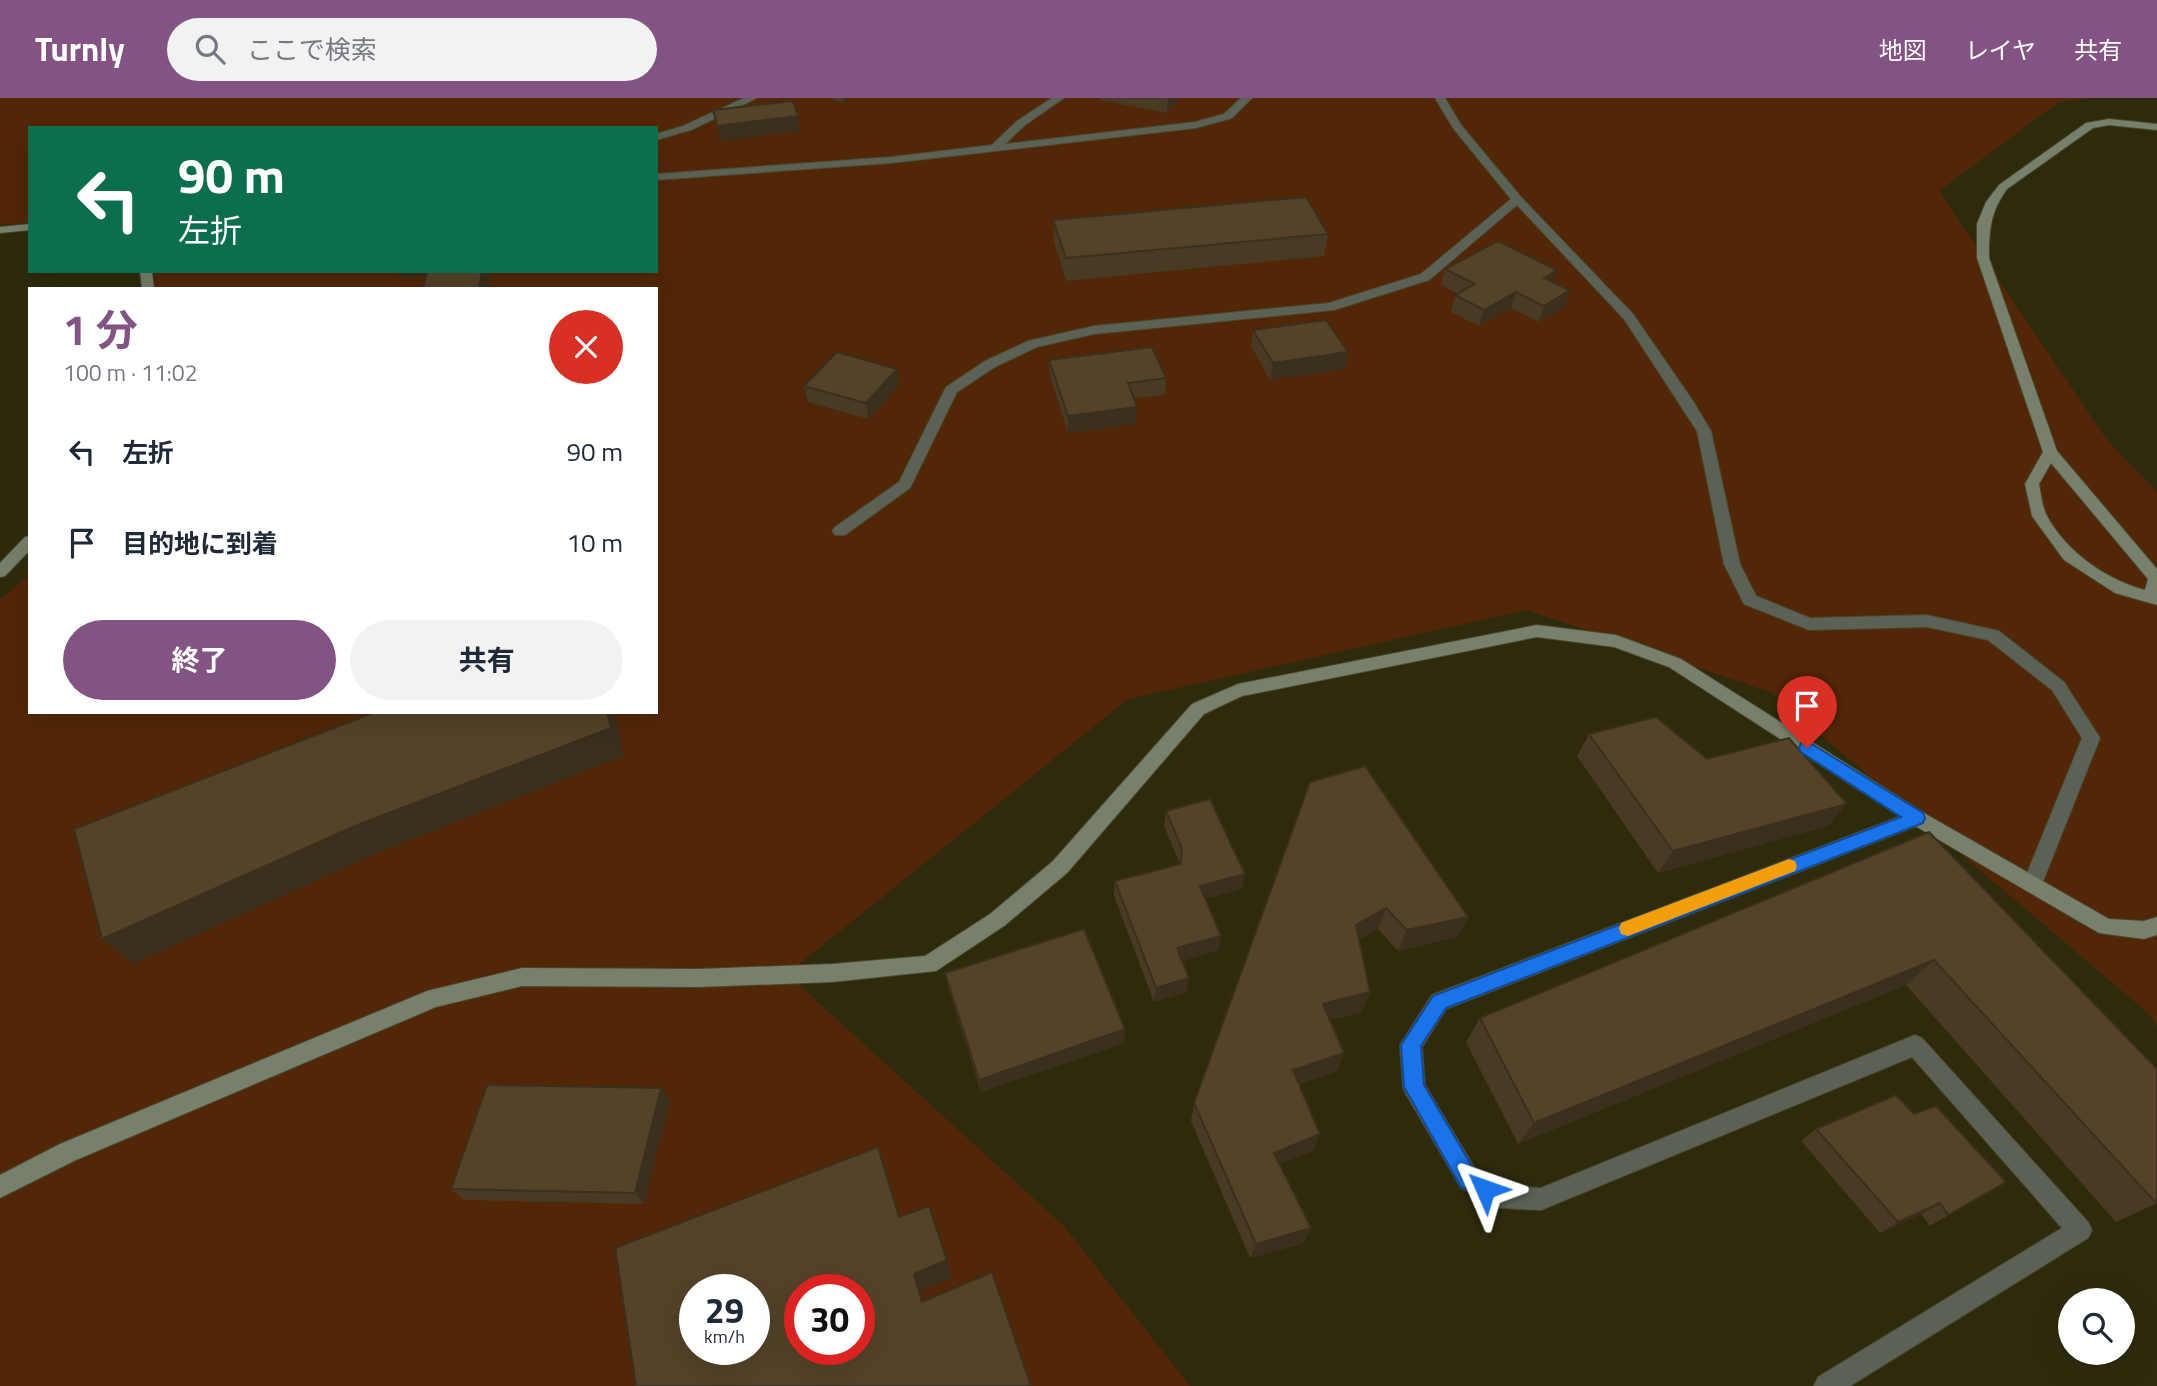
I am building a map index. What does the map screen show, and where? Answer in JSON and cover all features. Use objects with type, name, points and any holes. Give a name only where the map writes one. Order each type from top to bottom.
[{"type":"street","points":[[658,136],[687,128],[752,98]]},
{"type":"street","points":[[997,146],[1021,123],[1059,98]]},
{"type":"street","points":[[658,177],[891,160],[1196,125],[1228,116],[1247,98]]},
{"type":"street","points":[[1440,98],[1457,126],[1517,199],[1629,317],[1704,431],[1732,564],[1750,600],[1809,624],[1927,621],[1993,635],[2057,686],[2091,738],[2033,883]]},
{"type":"street","points":[[2050,452],[2032,484],[2039,516],[2069,556],[2121,589],[2154,598],[2155,578],[2050,452],[1983,258],[1983,224],[1992,202],[2003,187],[2090,125],[2109,122],[2157,127]]},
{"type":"street","points":[[840,530],[905,485],[951,390],[990,364],[1033,344],[1094,330],[1330,307],[1425,277],[1517,199]]},
{"type":"street","points":[[0,230],[28,227]]},
{"type":"street","points":[[0,572],[28,543]]},
{"type":"street","points":[[0,1187],[68,1152],[434,998],[522,977],[712,978],[832,973],[929,965],[997,920],[1060,867],[1198,709],[1238,690],[1537,631],[1616,641],[1675,663],[1917,818],[2106,927],[2144,930],[2157,926]]},
{"type":"street","points":[[1827,1386],[2080,1230],[1915,1045],[1541,1199],[1501,1197],[1469,1180],[1414,1087],[1411,1045],[1439,1002],[1917,818]]},
{"type":"shaded area","points":[[0,98],[2090,98],[2059,102],[1939,191],[2107,440],[2157,492],[2157,1026],[2149,1014],[1770,692],[1527,610],[1128,699],[787,974],[1064,1226],[1190,1386],[0,1386],[0,600],[28,576],[28,714],[658,714],[658,287],[154,287],[155,273],[658,273],[658,126],[28,126],[28,223],[0,225]]},
{"type":"building","points":[[793,101],[798,116],[717,126],[713,110]]},
{"type":"building","points":[[1306,197],[1328,234],[1066,258],[1053,220]]},
{"type":"building","points":[[1498,241],[1557,270],[1544,278],[1570,290],[1544,306],[1516,292],[1484,310],[1455,295],[1475,284],[1445,269]]},
{"type":"building","points":[[427,273],[482,273],[479,287],[423,287]]},
{"type":"building","points":[[1326,320],[1348,352],[1273,363],[1253,330]]},
{"type":"building","points":[[1152,347],[1166,378],[1128,383],[1137,407],[1068,416],[1049,360]]},
{"type":"building","points":[[837,352],[897,369],[866,403],[804,386]]},
{"type":"building","points":[[370,714],[608,714],[611,728],[355,826],[102,939],[74,829]]},
{"type":"building","points":[[1656,717],[1707,759],[1789,738],[1847,804],[1673,851],[1589,734]]},
{"type":"building","points":[[1365,766],[1468,917],[1407,930],[1386,908],[1356,925],[1370,992],[1323,1004],[1344,1053],[1293,1070],[1320,1134],[1274,1153],[1311,1228],[1256,1244],[1194,1103],[1310,782]]},
{"type":"building","points":[[1210,799],[1245,874],[1200,886],[1221,936],[1177,948],[1189,978],[1156,988],[1115,881],[1181,864],[1182,849],[1166,811]]},
{"type":"building","points":[[1929,832],[2157,1069],[2157,1203],[1934,960],[1534,1123],[1480,1018]]},
{"type":"building","points":[[1084,929],[1125,1029],[979,1080],[945,973]]},
{"type":"building","points":[[487,1085],[661,1088],[635,1193],[451,1189]]},
{"type":"building","points":[[1896,1095],[1914,1114],[1936,1106],[2006,1182],[1948,1215],[1940,1203],[1898,1222],[1816,1129]]},
{"type":"building","points":[[878,1147],[899,1217],[929,1206],[947,1260],[914,1274],[922,1302],[992,1272],[1031,1386],[636,1386],[615,1248]]},
{"type":"slow traffic","points":[[1628,928],[1789,866]]},
{"type":"route","points":[[1485,1189],[1469,1180],[1414,1087],[1411,1045],[1439,1002],[1917,818],[1807,748]]}]
